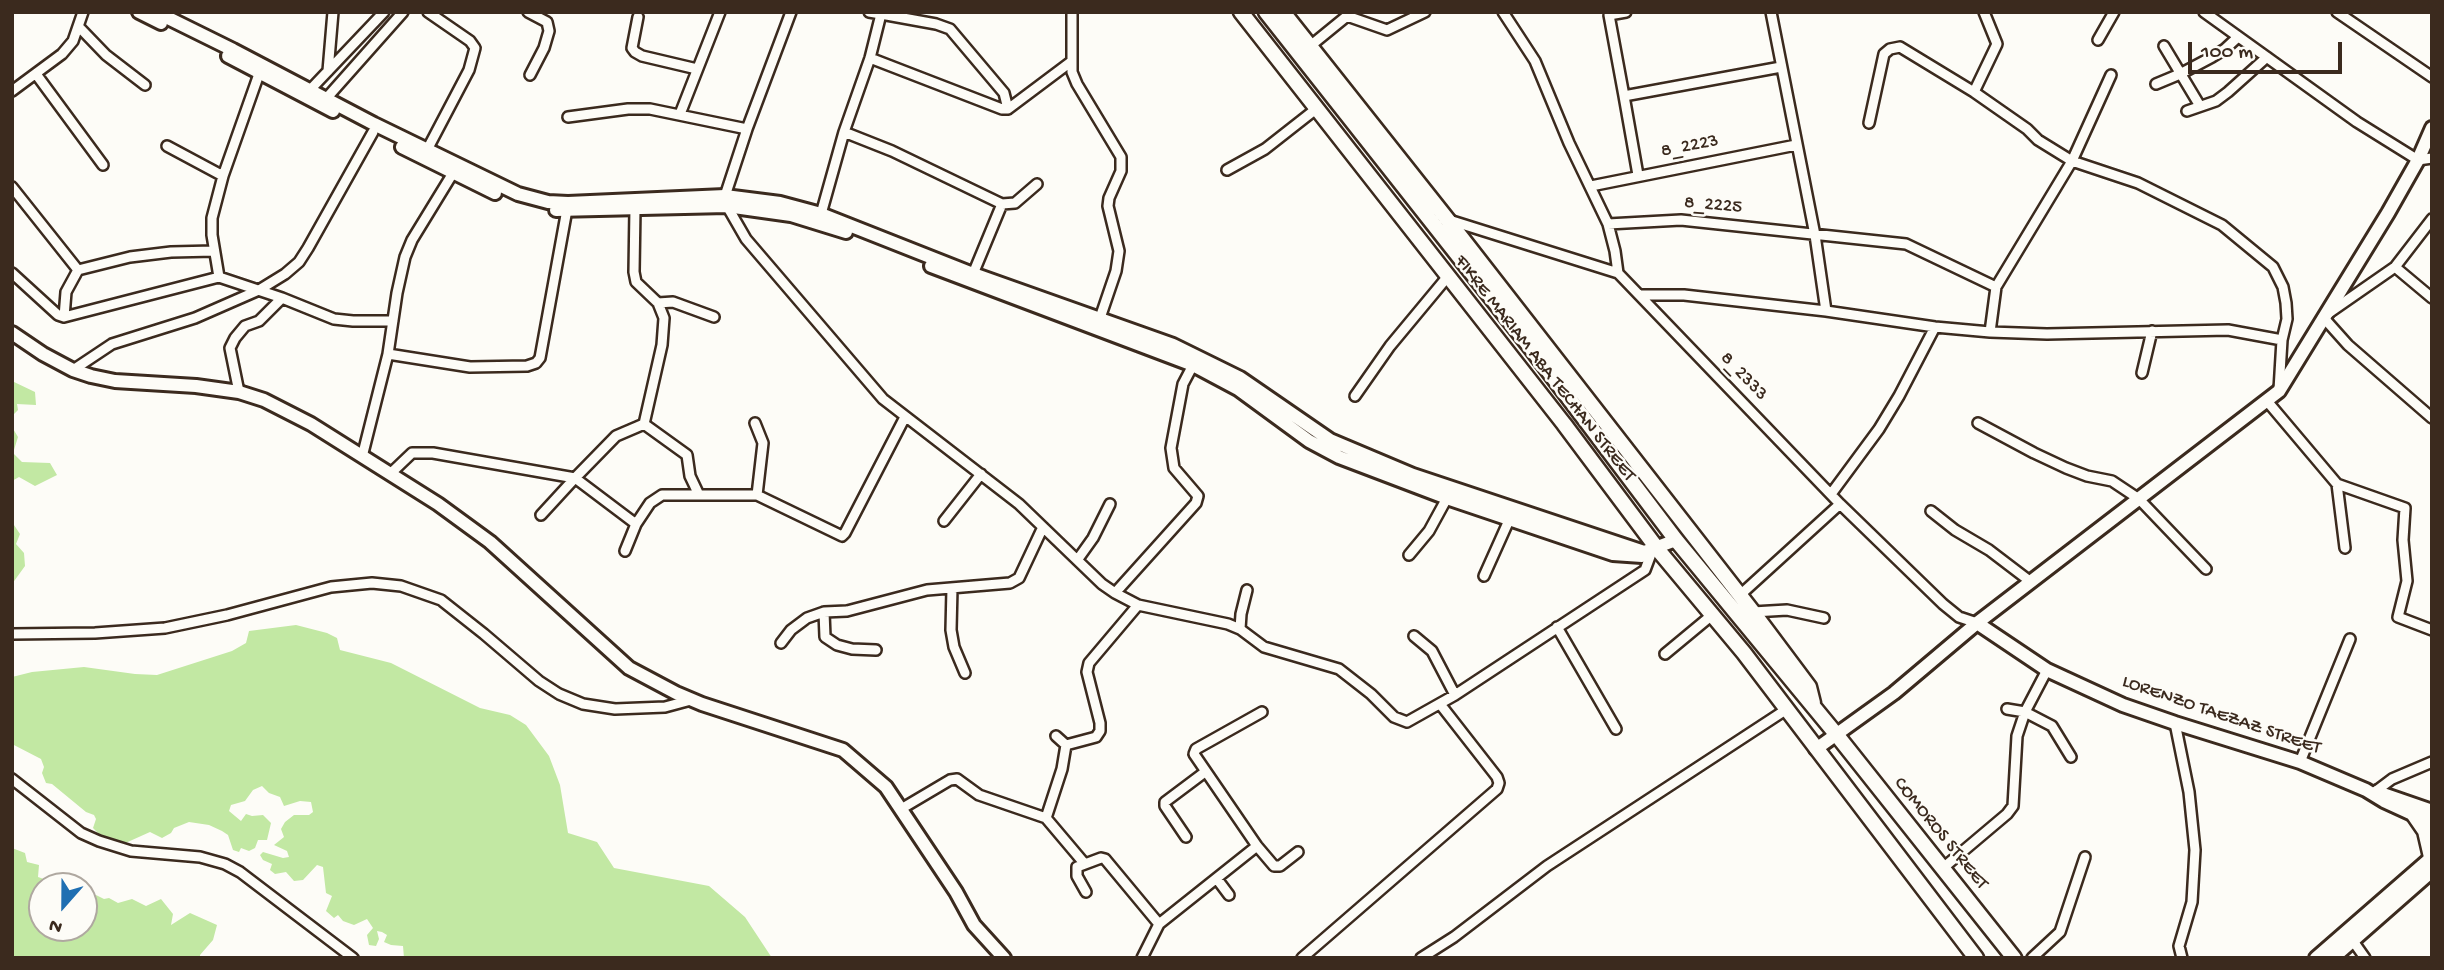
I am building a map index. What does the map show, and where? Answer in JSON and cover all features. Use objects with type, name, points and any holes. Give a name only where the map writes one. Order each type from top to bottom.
[{"type":"main road","points":[[139,12],[259,74],[306,93]]},
{"type":"main road","points":[[156,12],[373,132],[453,173],[530,206],[635,208],[726,201],[791,215],[1026,298],[1100,318],[1173,345],[1240,378],[1340,451],[1447,498],[1613,554],[1656,551],[1676,540]]},
{"type":"main road","name":"FIKRE MARIAM ABA TECHAN STREET","points":[[1241,12],[1449,275],[1656,551],[1713,615],[1816,749]]},
{"type":"main road","name":"FIKRE MARIAM ABA TECHAN STREET","points":[[1266,12],[1531,348],[1676,540],[1815,712],[1836,734]]},
{"type":"main road","points":[[1283,12],[1753,612],[1809,687],[1815,712]]},
{"type":"main road","points":[[323,102],[518,194],[568,207],[683,196],[780,203],[821,215],[973,274],[1193,365],[1238,389],[1309,441],[1629,551]]},
{"type":"main road","points":[[1976,958],[1816,749],[1894,693],[1977,623],[2279,391],[2388,213],[2418,160],[2432,128]]},
{"type":"main road","points":[[12,332],[43,354],[73,370],[115,381],[196,386],[239,392],[264,400],[311,424],[438,504],[490,542],[629,668],[691,699],[843,750],[886,787],[956,892],[974,925],[1004,958]]},
{"type":"main road","name":"LORENZO TAEZAZ STREET","points":[[1977,623],[2047,670],[2123,705],[2300,762],[2371,791],[2384,802],[2432,823]]},
{"type":"main road","name":"COMOROS STREET","points":[[1836,734],[2014,958]]},
{"type":"main road","points":[[2371,791],[2432,811]]},
{"type":"main road","points":[[2414,815],[2425,831],[2431,861]]},
{"type":"main road","points":[[2333,958],[2431,861]]},
{"type":"main road","points":[[2316,958],[2431,861]]},
{"type":"street","points":[[12,91],[62,54],[73,41],[83,12]]},
{"type":"street","points":[[328,71],[333,12]]},
{"type":"street","points":[[306,93],[384,12]]},
{"type":"street","points":[[323,102],[403,12]]},
{"type":"street","points":[[427,150],[469,71],[475,48],[470,41],[428,12]]},
{"type":"street","points":[[528,12],[547,22],[549,31],[544,48],[530,75]]},
{"type":"street","points":[[680,114],[720,12]]},
{"type":"street","points":[[791,12],[747,129],[726,201],[746,239],[868,384],[905,417],[1019,503],[1102,584],[1115,593],[1138,605],[1220,622],[1240,629],[1264,647],[1343,671],[1399,720],[1407,722],[1455,695],[1645,570],[1656,551]]},
{"type":"street","points":[[869,12],[950,29],[1004,93],[1008,109]]},
{"type":"street","points":[[1073,12],[1072,72],[1121,157],[1121,171],[1108,198],[1119,251],[1116,271],[1100,318]]},
{"type":"street","points":[[1309,47],[1346,16],[1387,30],[1425,12]]},
{"type":"street","points":[[1503,12],[1535,61],[1569,143],[1608,224],[1618,273]]},
{"type":"street","points":[[1626,12],[1609,14],[1638,175]]},
{"type":"street","points":[[1771,12],[1815,235],[1826,311]]},
{"type":"street","points":[[1974,92],[1997,44],[1984,12]]},
{"type":"street","points":[[2098,40],[2114,12]]},
{"type":"street","points":[[2204,12],[2357,122],[2418,160],[2432,158]]},
{"type":"street","points":[[2337,12],[2432,77]]},
{"type":"street","points":[[821,215],[882,13]]},
{"type":"street","points":[[638,17],[632,48],[635,52],[642,57],[697,69]]},
{"type":"street","points":[[79,27],[106,55],[145,85]]},
{"type":"street","points":[[2156,84],[2225,49],[2238,37]]},
{"type":"street","points":[[2164,46],[2200,106]]},
{"type":"street","points":[[1869,123],[1884,54],[1899,47],[1974,92],[2027,128],[2038,141],[2072,161],[2138,183],[2222,225],[2273,267],[2283,287],[2287,319],[2279,391]]},
{"type":"street","points":[[2187,111],[2216,101],[2267,57]]},
{"type":"street","points":[[870,58],[1002,109],[1008,109],[1072,61]]},
{"type":"street","points":[[1624,96],[1782,67]]},
{"type":"street","points":[[36,74],[103,165]]},
{"type":"street","points":[[219,277],[212,218],[223,176],[259,74]]},
{"type":"street","points":[[1990,332],[1996,287],[2072,161],[2111,75]]},
{"type":"street","points":[[568,117],[628,109],[650,109],[747,129]]},
{"type":"street","points":[[1227,170],[1265,149],[1316,109]]},
{"type":"street","points":[[73,370],[112,344],[195,318],[278,280],[299,262],[373,132]]},
{"type":"street","points":[[844,132],[1002,204],[1015,203],[1037,184]]},
{"type":"street","name":"8_2223","points":[[1591,187],[1638,175],[1796,145]]},
{"type":"street","points":[[167,146],[223,176]]},
{"type":"street","points":[[362,457],[388,354],[399,281],[412,240],[453,173]]},
{"type":"street","points":[[12,187],[78,270]]},
{"type":"street","points":[[973,274],[1002,204]]},
{"type":"street","points":[[388,354],[470,367],[536,363],[540,358],[568,207]]},
{"type":"street","points":[[635,208],[634,272],[641,288],[658,303],[664,318],[644,424]]},
{"type":"street","name":"8_2333","points":[[1447,219],[1618,273],[1840,504],[1943,604],[1959,617],[1977,623]]},
{"type":"street","points":[[2432,219],[2395,267],[2323,317],[2348,345],[2432,418]]},
{"type":"street","name":"8_2225","points":[[1608,224],[1681,220],[1906,244],[1996,287]]},
{"type":"street","points":[[64,317],[66,292],[78,270],[130,257],[214,251]]},
{"type":"street","points":[[2395,267],[2432,298]]},
{"type":"street","points":[[12,273],[64,317],[219,277],[334,319],[393,321]]},
{"type":"street","points":[[1355,397],[1390,346],[1449,275]]},
{"type":"street","points":[[1641,295],[1684,295],[1990,332],[2048,334],[2228,330],[2283,340]]},
{"type":"street","points":[[239,392],[230,348],[244,326],[259,321],[282,298]]},
{"type":"street","points":[[658,303],[673,302],[714,317]]},
{"type":"street","points":[[1831,494],[1892,407],[1935,327]]},
{"type":"street","points":[[2142,373],[2152,331]]},
{"type":"street","points":[[1115,593],[1196,503],[1198,496],[1174,468],[1171,448],[1183,384],[1193,365]]},
{"type":"street","points":[[2267,401],[2337,484],[2405,508],[2403,540],[2407,581],[2398,617],[2432,630]]},
{"type":"street","points":[[625,551],[636,524],[655,498],[662,495],[757,495],[842,536],[905,417]]},
{"type":"street","points":[[1978,422],[2066,468],[2087,477],[2112,481],[2139,499],[2206,569]]},
{"type":"street","points":[[755,423],[763,443],[757,495]]},
{"type":"street","points":[[541,515],[616,436],[644,424]]},
{"type":"street","points":[[644,424],[687,455],[690,476],[699,495]]},
{"type":"street","points":[[390,474],[412,453],[433,453],[575,478],[636,524]]},
{"type":"street","points":[[944,521],[981,474]]},
{"type":"street","points":[[2337,484],[2346,548]]},
{"type":"street","points":[[1409,555],[1429,531],[1447,498]]},
{"type":"street","points":[[1078,559],[1093,538],[1110,504]]},
{"type":"street","points":[[1739,596],[1840,504]]},
{"type":"street","points":[[1931,511],[2031,582]]},
{"type":"street","points":[[1484,576],[1510,518]]},
{"type":"street","points":[[781,643],[791,630],[807,618],[824,612],[847,611],[927,590],[1010,583],[1019,578],[1043,527]]},
{"type":"street","points":[[12,634],[95,633],[165,628],[227,615],[331,587],[382,584],[401,586],[441,600],[539,681],[559,694],[583,704],[615,709],[666,707],[691,699]]},
{"type":"street","points":[[952,588],[951,630],[954,647],[965,673]]},
{"type":"street","points":[[1240,629],[1247,590]]},
{"type":"street","points":[[1066,745],[1096,737],[1100,731],[1087,673],[1088,663],[1138,605]]},
{"type":"street","points":[[1753,612],[1787,610],[1824,618]]},
{"type":"street","points":[[824,612],[825,637],[836,645],[876,650]]},
{"type":"street","points":[[1665,654],[1713,615]]},
{"type":"street","points":[[1557,627],[1616,729]]},
{"type":"street","points":[[1415,636],[1432,652],[1455,695]]},
{"type":"street","points":[[2300,762],[2350,639]]},
{"type":"street","points":[[1943,868],[2007,814],[2012,806],[2017,736],[2025,712],[2047,670]]},
{"type":"street","points":[[1302,958],[1497,789],[1497,777],[1440,704]]},
{"type":"street","points":[[1420,958],[1454,937],[1547,866],[1787,709]]},
{"type":"street","points":[[2007,709],[2025,712],[2052,726],[2071,757]]},
{"type":"street","points":[[1262,712],[1196,749],[1194,754],[1257,846],[1277,867],[1298,852]]},
{"type":"street","points":[[2175,723],[2189,792],[2195,850],[2192,902],[2179,946],[2182,958]]},
{"type":"street","points":[[1055,736],[1066,745]]},
{"type":"street","points":[[1046,818],[1062,769],[1066,745]]},
{"type":"street","points":[[2371,791],[2432,762]]},
{"type":"street","points":[[1186,837],[1165,802],[1205,772]]},
{"type":"street","points":[[901,809],[953,778],[979,795],[1046,818],[1084,863]]},
{"type":"street","points":[[12,779],[81,833],[99,841],[131,851],[200,857],[225,864],[240,872],[354,958]]},
{"type":"street","points":[[1142,958],[1159,924],[1257,846]]},
{"type":"street","points":[[2032,958],[2060,932],[2085,857]]},
{"type":"street","points":[[1086,892],[1076,871],[1077,867],[1101,858],[1109,862],[1159,924]]},
{"type":"street","points":[[1217,878],[1229,895]]},
{"type":"street","points":[[2353,941],[2365,958]]},
{"type":"green space","points":[[12,381],[35,392],[36,405],[17,404],[18,410],[12,416]]},
{"type":"green space","points":[[12,427],[18,437],[13,453],[22,462],[50,463],[57,475],[35,486],[19,477],[12,481]]},
{"type":"green space","points":[[12,522],[20,534],[16,544],[24,553],[25,566],[12,584]]},
{"type":"green space","points":[[296,625],[337,638],[340,650],[391,663],[480,708],[510,715],[526,725],[549,756],[560,785],[568,833],[597,842],[614,868],[709,886],[745,917],[772,958],[404,958],[403,946],[384,942],[387,935],[382,932],[377,931],[379,939],[376,946],[369,945],[367,935],[373,928],[367,919],[354,925],[343,921],[338,915],[334,918],[326,911],[332,896],[326,893],[323,867],[317,865],[303,880],[294,881],[286,872],[275,874],[270,870],[272,864],[263,860],[260,855],[263,852],[283,858],[289,857],[287,851],[274,845],[284,837],[281,829],[285,822],[294,815],[309,815],[313,812],[311,802],[300,801],[284,806],[280,797],[269,793],[262,786],[253,790],[245,801],[231,805],[229,811],[241,821],[246,814],[263,815],[271,823],[267,840],[258,840],[255,848],[249,851],[241,848],[239,852],[233,850],[228,835],[222,831],[209,825],[189,822],[174,828],[162,838],[150,832],[121,845],[93,828],[96,819],[94,815],[86,812],[52,784],[46,783],[41,759],[12,744],[12,677],[32,672],[84,667],[157,675],[232,651],[246,643],[249,631]]},
{"type":"green space","points":[[12,848],[25,853],[27,862],[39,865],[38,872],[28,872],[28,942],[98,942],[98,896],[118,903],[132,899],[146,906],[161,899],[173,914],[171,925],[190,913],[217,925],[213,940],[200,958],[12,958]]}]
